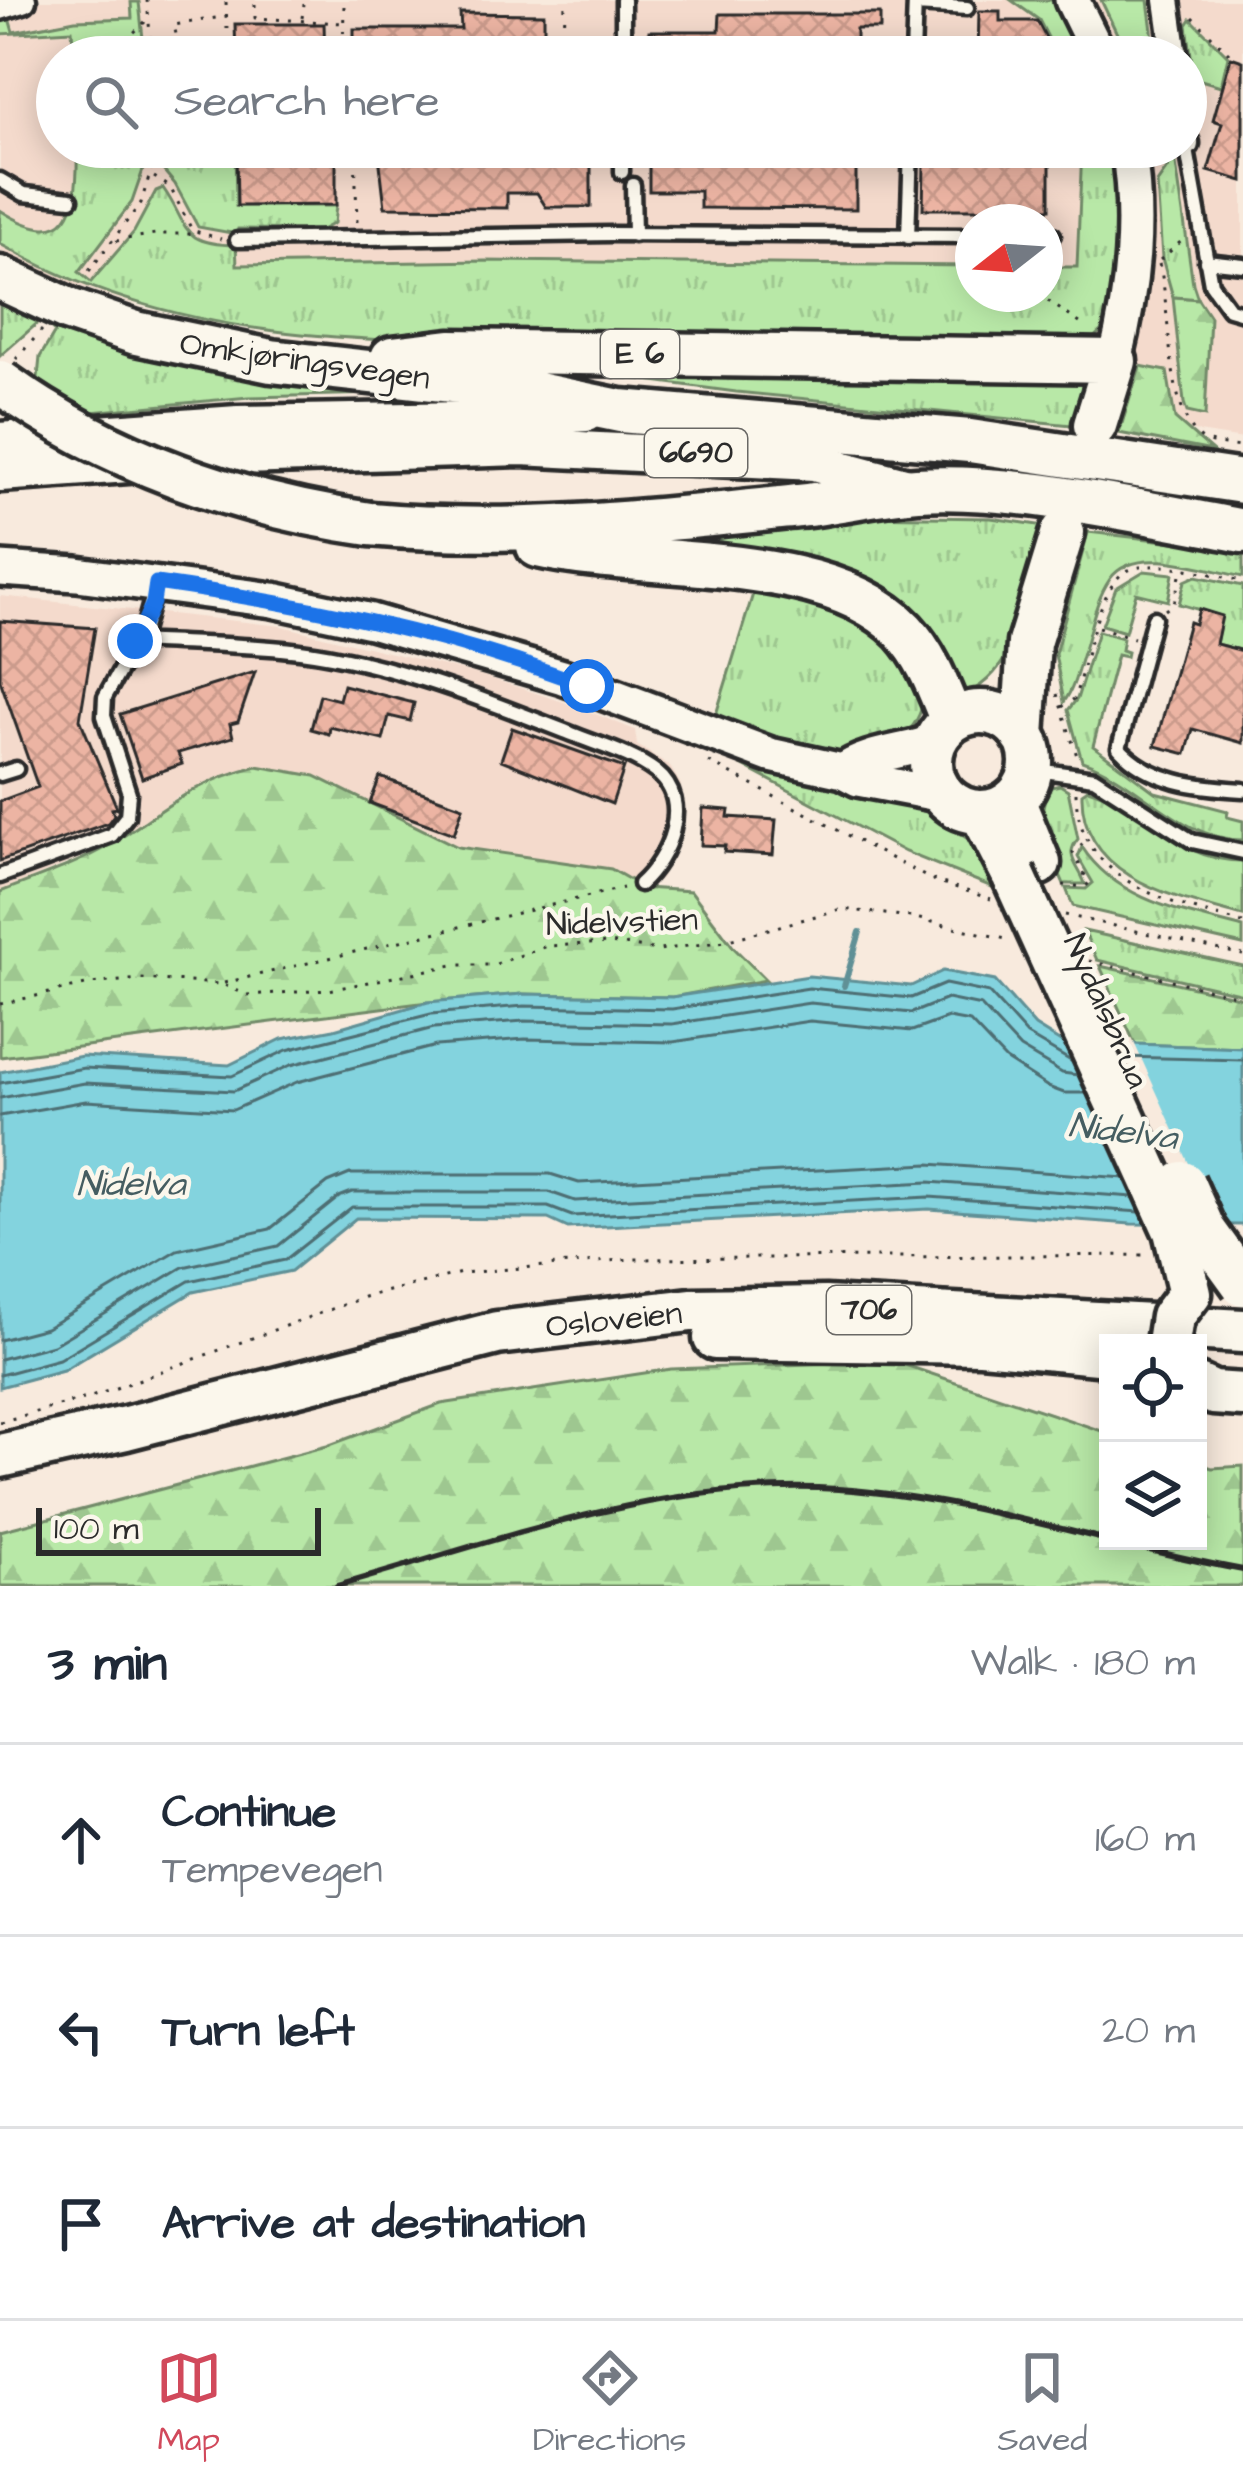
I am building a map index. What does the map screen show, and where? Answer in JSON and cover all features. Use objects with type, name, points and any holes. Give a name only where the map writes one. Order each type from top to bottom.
[{"type":"highway","name":"Omkjøringsvegen","points":[[0,278],[69,310],[204,350],[319,368],[504,387],[620,411]]},
{"type":"highway","name":"E 6","points":[[319,368],[450,351],[1115,361]]},
{"type":"highway","points":[[1095,425],[1115,361]]},
{"type":"highway","points":[[3,375],[100,442],[188,481],[278,508],[370,524],[478,532],[571,553],[788,578],[854,597],[904,632],[932,673],[954,725],[1007,720],[998,783]]},
{"type":"highway","name":"E 6","points":[[620,411],[941,438],[1243,482]]},
{"type":"highway","points":[[478,532],[805,506],[918,489],[1031,496],[1243,531]]},
{"type":"highway","name":"706","points":[[1014,878],[998,783],[1029,643],[1064,532]]},
{"type":"highway","name":"706","points":[[998,783],[931,766],[954,725],[1029,643]]},
{"type":"highway","name":"Nydalsbrua","points":[[1014,878],[1204,1230],[1243,1285]]},
{"type":"highway","name":"Nydalsbrua","points":[[1014,878],[1174,1231],[1188,1295]]},
{"type":"highway","name":"706","points":[[497,1333],[604,1295],[702,1285],[846,1281],[1188,1295],[1217,1286],[1243,1285]]},
{"type":"highway","points":[[1168,1334],[1169,1324],[1188,1295]]},
{"type":"highway","name":"Osloveien","points":[[0,1456],[497,1333],[691,1310],[825,1308],[1243,1331]]},
{"type":"highway","name":"706","points":[[426,1349],[554,1352],[727,1337],[981,1342],[1099,1353]]},
{"type":"highway","points":[[1207,1391],[1243,1395]]},
{"type":"main road","name":"6690","points":[[0,441],[238,424],[468,420],[620,411]]},
{"type":"main road","name":"6690","points":[[0,473],[242,456],[573,448],[814,462],[918,489]]},
{"type":"street","points":[[0,7],[23,0]]},
{"type":"street","points":[[1072,0],[1090,36]]},
{"type":"street","points":[[1168,5],[1172,36]]},
{"type":"street","points":[[1115,361],[1135,256],[1131,168]]},
{"type":"street","points":[[0,569],[156,583],[273,600],[400,628],[563,677],[770,755],[843,771],[858,779],[998,783]]},
{"type":"street","points":[[843,771],[854,763],[907,752],[954,725]]},
{"type":"lane","points":[[622,36],[623,0]]},
{"type":"lane","points":[[914,36],[915,2],[967,8]]},
{"type":"lane","points":[[908,237],[910,168]]},
{"type":"lane","points":[[1190,168],[1215,295],[1229,309],[1243,313]]},
{"type":"lane","points":[[0,180],[24,194],[71,199]]},
{"type":"lane","points":[[633,185],[634,235]]},
{"type":"lane","points":[[237,239],[955,236]]},
{"type":"lane","points":[[1206,261],[1243,266]]},
{"type":"lane","points":[[0,876],[112,835],[127,816],[129,793],[104,716],[104,697],[149,616],[156,583]]},
{"type":"lane","points":[[1154,619],[1119,748],[1155,776],[1205,788],[1243,790]]},
{"type":"lane","points":[[135,641],[301,651],[382,669],[484,699],[616,752],[658,773],[676,809],[667,851],[640,884]]},
{"type":"lane","points":[[0,774],[16,769]]},
{"type":"lane","points":[[998,783],[1078,774],[1110,785],[1192,841],[1243,852]]},
{"type":"path","points":[[147,0],[149,36]]},
{"type":"path","points":[[564,36],[565,0]]},
{"type":"path","points":[[226,2],[227,36]]},
{"type":"path","points":[[256,4],[255,18],[343,22]]},
{"type":"path","points":[[302,20],[304,4]]},
{"type":"path","points":[[343,36],[344,4]]},
{"type":"path","points":[[1168,5],[1186,10],[1232,55]]},
{"type":"path","points":[[176,36],[174,25],[226,16]]},
{"type":"path","points":[[130,36],[147,20]]},
{"type":"path","points":[[89,271],[141,203],[154,168]]},
{"type":"path","points":[[356,168],[358,238]]},
{"type":"path","points":[[152,176],[170,187],[183,218],[198,234]]},
{"type":"path","points":[[114,242],[138,236],[198,234],[237,239]]},
{"type":"path","points":[[1189,235],[1158,258],[1166,287],[1178,406],[1190,428],[1206,441],[1243,448]]},
{"type":"path","points":[[1063,311],[1093,331],[1115,361]]},
{"type":"path","points":[[3,375],[43,329]]},
{"type":"path","points":[[1062,707],[1074,699],[1096,626],[1120,575],[1132,568],[1182,570],[1243,581]]},
{"type":"path","points":[[1154,619],[1174,603],[1182,570]]},
{"type":"path","points":[[1096,626],[1118,633]]},
{"type":"path","points":[[1054,681],[1078,760],[1077,811],[1091,849],[1110,872],[1158,896],[1243,923]]},
{"type":"path","points":[[700,758],[930,879],[1014,878]]},
{"type":"path","points":[[222,984],[640,884]]},
{"type":"path","name":"Nidelvstien","points":[[0,1004],[123,981],[186,979],[222,984],[248,995],[328,990],[453,965],[493,965],[547,946],[610,944],[659,950],[724,941],[841,909],[911,916],[1021,943]]},
{"type":"path","points":[[1049,912],[1243,955]]},
{"type":"path","points":[[1082,959],[1243,997]]},
{"type":"shaded area","points":[[0,0],[1243,0],[1243,439],[647,344],[131,303],[0,251]]},
{"type":"shaded area","points":[[0,596],[282,626],[477,674],[573,705],[635,730],[637,745],[669,765],[685,803],[672,858],[661,878],[644,888],[610,869],[458,847],[315,776],[180,795],[108,846],[0,892]]},
{"type":"green space","points":[[1011,0],[1059,0],[1078,36],[1047,36],[1039,20]]},
{"type":"green space","points":[[1101,0],[1148,0],[1153,36],[1118,36]]},
{"type":"green space","points":[[131,2],[139,2],[143,36],[72,36],[72,30],[0,34],[0,19],[9,18],[13,32],[75,20],[132,18]]},
{"type":"green space","points":[[1191,19],[1228,56],[1221,86],[1207,82],[1207,36],[1188,36]]},
{"type":"green space","points":[[76,168],[144,168],[132,202],[79,272],[91,282],[134,232],[156,191],[163,188],[195,237],[236,245],[237,265],[485,261],[955,266],[955,312],[1063,312],[1063,267],[1077,267],[1081,168],[1118,168],[1123,233],[1109,323],[1088,343],[388,340],[228,324],[150,306],[74,280],[0,244],[0,210],[42,228],[66,219]]},
{"type":"green space","points":[[235,168],[236,206],[336,206],[334,223],[321,230],[238,229],[237,234],[198,227],[163,170]]},
{"type":"green space","points":[[1167,168],[1177,168],[1198,299],[1173,297],[1162,258],[1157,183]]},
{"type":"green space","points":[[0,294],[425,393],[249,397],[80,413],[37,388],[40,357],[55,332],[41,320],[0,356]]},
{"type":"green space","points":[[1173,297],[1198,299],[1210,317],[1205,416],[1187,412],[1184,403]]},
{"type":"green space","points":[[533,365],[1084,381],[1089,389],[1078,425],[1072,425],[736,392]]},
{"type":"green space","points":[[1140,366],[1167,371],[1175,419],[1212,451],[1119,433]]},
{"type":"green space","points":[[857,516],[991,518],[1051,527],[1021,626],[996,671],[979,687],[957,697],[918,627],[570,545]]},
{"type":"green space","points":[[1088,532],[1243,550],[1243,577],[1172,562],[1121,568],[1101,595],[1064,702],[1055,654]]},
{"type":"green space","points":[[1144,571],[1173,574],[1168,601],[1136,593],[1125,632],[1102,625],[1116,588]]},
{"type":"green space","points":[[1196,576],[1243,586],[1243,651],[1216,644],[1221,616],[1179,604],[1185,581]]},
{"type":"green space","points":[[756,584],[839,605],[898,645],[923,703],[910,729],[889,744],[862,751],[831,751],[714,721]]},
{"type":"green space","points":[[1098,631],[1123,638],[1121,650],[1127,652],[1126,657],[1117,655],[1093,746],[1155,792],[1228,811],[1227,817],[1243,821],[1243,840],[1199,830],[1082,761],[1068,710],[1077,699]]},
{"type":"green space","points":[[733,755],[797,778],[913,803],[968,839],[1000,879],[992,887],[905,852],[730,759]]},
{"type":"green space","points":[[257,766],[315,776],[458,847],[611,869],[644,888],[691,891],[734,948],[766,980],[672,997],[523,994],[428,1002],[0,1057],[0,892],[85,858],[196,789]]},
{"type":"green space","points":[[1051,787],[1068,790],[1078,839],[1072,856],[1085,884],[1064,884],[1045,836],[1045,799]]},
{"type":"green space","points":[[1088,789],[1198,852],[1243,861],[1243,916],[1163,892],[1115,865],[1097,846],[1086,822],[1082,793]]},
{"type":"green space","points":[[1082,847],[1133,892],[1175,910],[1243,928],[1243,945],[1073,906],[1066,888],[1086,889],[1093,883],[1078,857]]},
{"type":"green space","points":[[1084,931],[1243,966],[1243,994],[1097,960]]},
{"type":"green space","points":[[1100,966],[1243,998],[1243,1048],[1135,1044]]},
{"type":"green space","points":[[893,1361],[1099,1430],[1099,1550],[1207,1550],[1207,1466],[1243,1466],[1243,1586],[0,1586],[0,1531],[327,1446],[441,1404],[671,1369]]},
{"type":"water","name":"Nidelva","points":[[943,971],[995,981],[1035,1026],[1072,1049],[1135,1044],[1243,1048],[1243,1225],[1131,1224],[929,1209],[568,1228],[548,1219],[356,1218],[291,1271],[193,1292],[63,1370],[0,1387],[0,1072],[82,1056],[229,1065],[282,1039],[428,1002],[523,994],[672,997],[809,976],[911,986]]},
{"type":"pier","points":[[1132,1038],[1207,1203],[1157,1230],[1074,1043]]},
{"type":"building","points":[[979,11],[1000,11],[1000,21],[1037,21],[1045,36],[978,36]]},
{"type":"building","points":[[460,13],[544,14],[544,36],[354,36],[354,29],[461,29]]},
{"type":"building","points":[[720,14],[880,14],[880,29],[856,29],[856,36],[649,36],[649,31],[719,31]]},
{"type":"building","points":[[235,24],[324,24],[324,36],[235,36]]},
{"type":"building","points":[[1231,57],[1243,61],[1243,181],[1208,171],[1222,123],[1213,120]]},
{"type":"building","points":[[236,168],[336,168],[336,205],[237,206]]},
{"type":"building","points":[[380,168],[591,168],[591,207],[546,207],[537,193],[507,193],[507,208],[385,207]]},
{"type":"building","points":[[649,168],[856,168],[856,209],[700,208],[700,191],[649,191]]},
{"type":"building","points":[[924,168],[1050,168],[1050,204],[955,204],[955,209],[923,209]]},
{"type":"building","points":[[1199,609],[1222,616],[1216,644],[1243,651],[1243,743],[1193,729],[1186,754],[1155,746],[1189,622],[1195,624]]},
{"type":"building","points":[[0,621],[95,628],[80,719],[117,808],[112,809],[108,823],[0,861],[0,801],[38,787],[0,680]]},
{"type":"building","points":[[255,672],[238,722],[230,724],[233,737],[178,753],[182,764],[142,778],[120,714]]},
{"type":"building","points":[[343,685],[414,703],[410,721],[389,716],[383,740],[330,727],[329,734],[311,729],[320,695],[339,700]]},
{"type":"building","points":[[512,728],[624,768],[612,804],[501,760]]},
{"type":"building","points":[[380,777],[463,807],[454,834],[370,803]]},
{"type":"building","points":[[703,808],[729,810],[728,817],[776,820],[773,855],[724,852],[725,846],[701,845]]},
{"type":"waterway","points":[[844,986],[860,932]]},
{"type":"railway","points":[[337,1586],[646,1502],[773,1488],[838,1489],[941,1502],[1243,1570]]},
{"type":"route","points":[[135,641],[144,628],[156,583],[273,600],[400,628],[587,686]]}]
